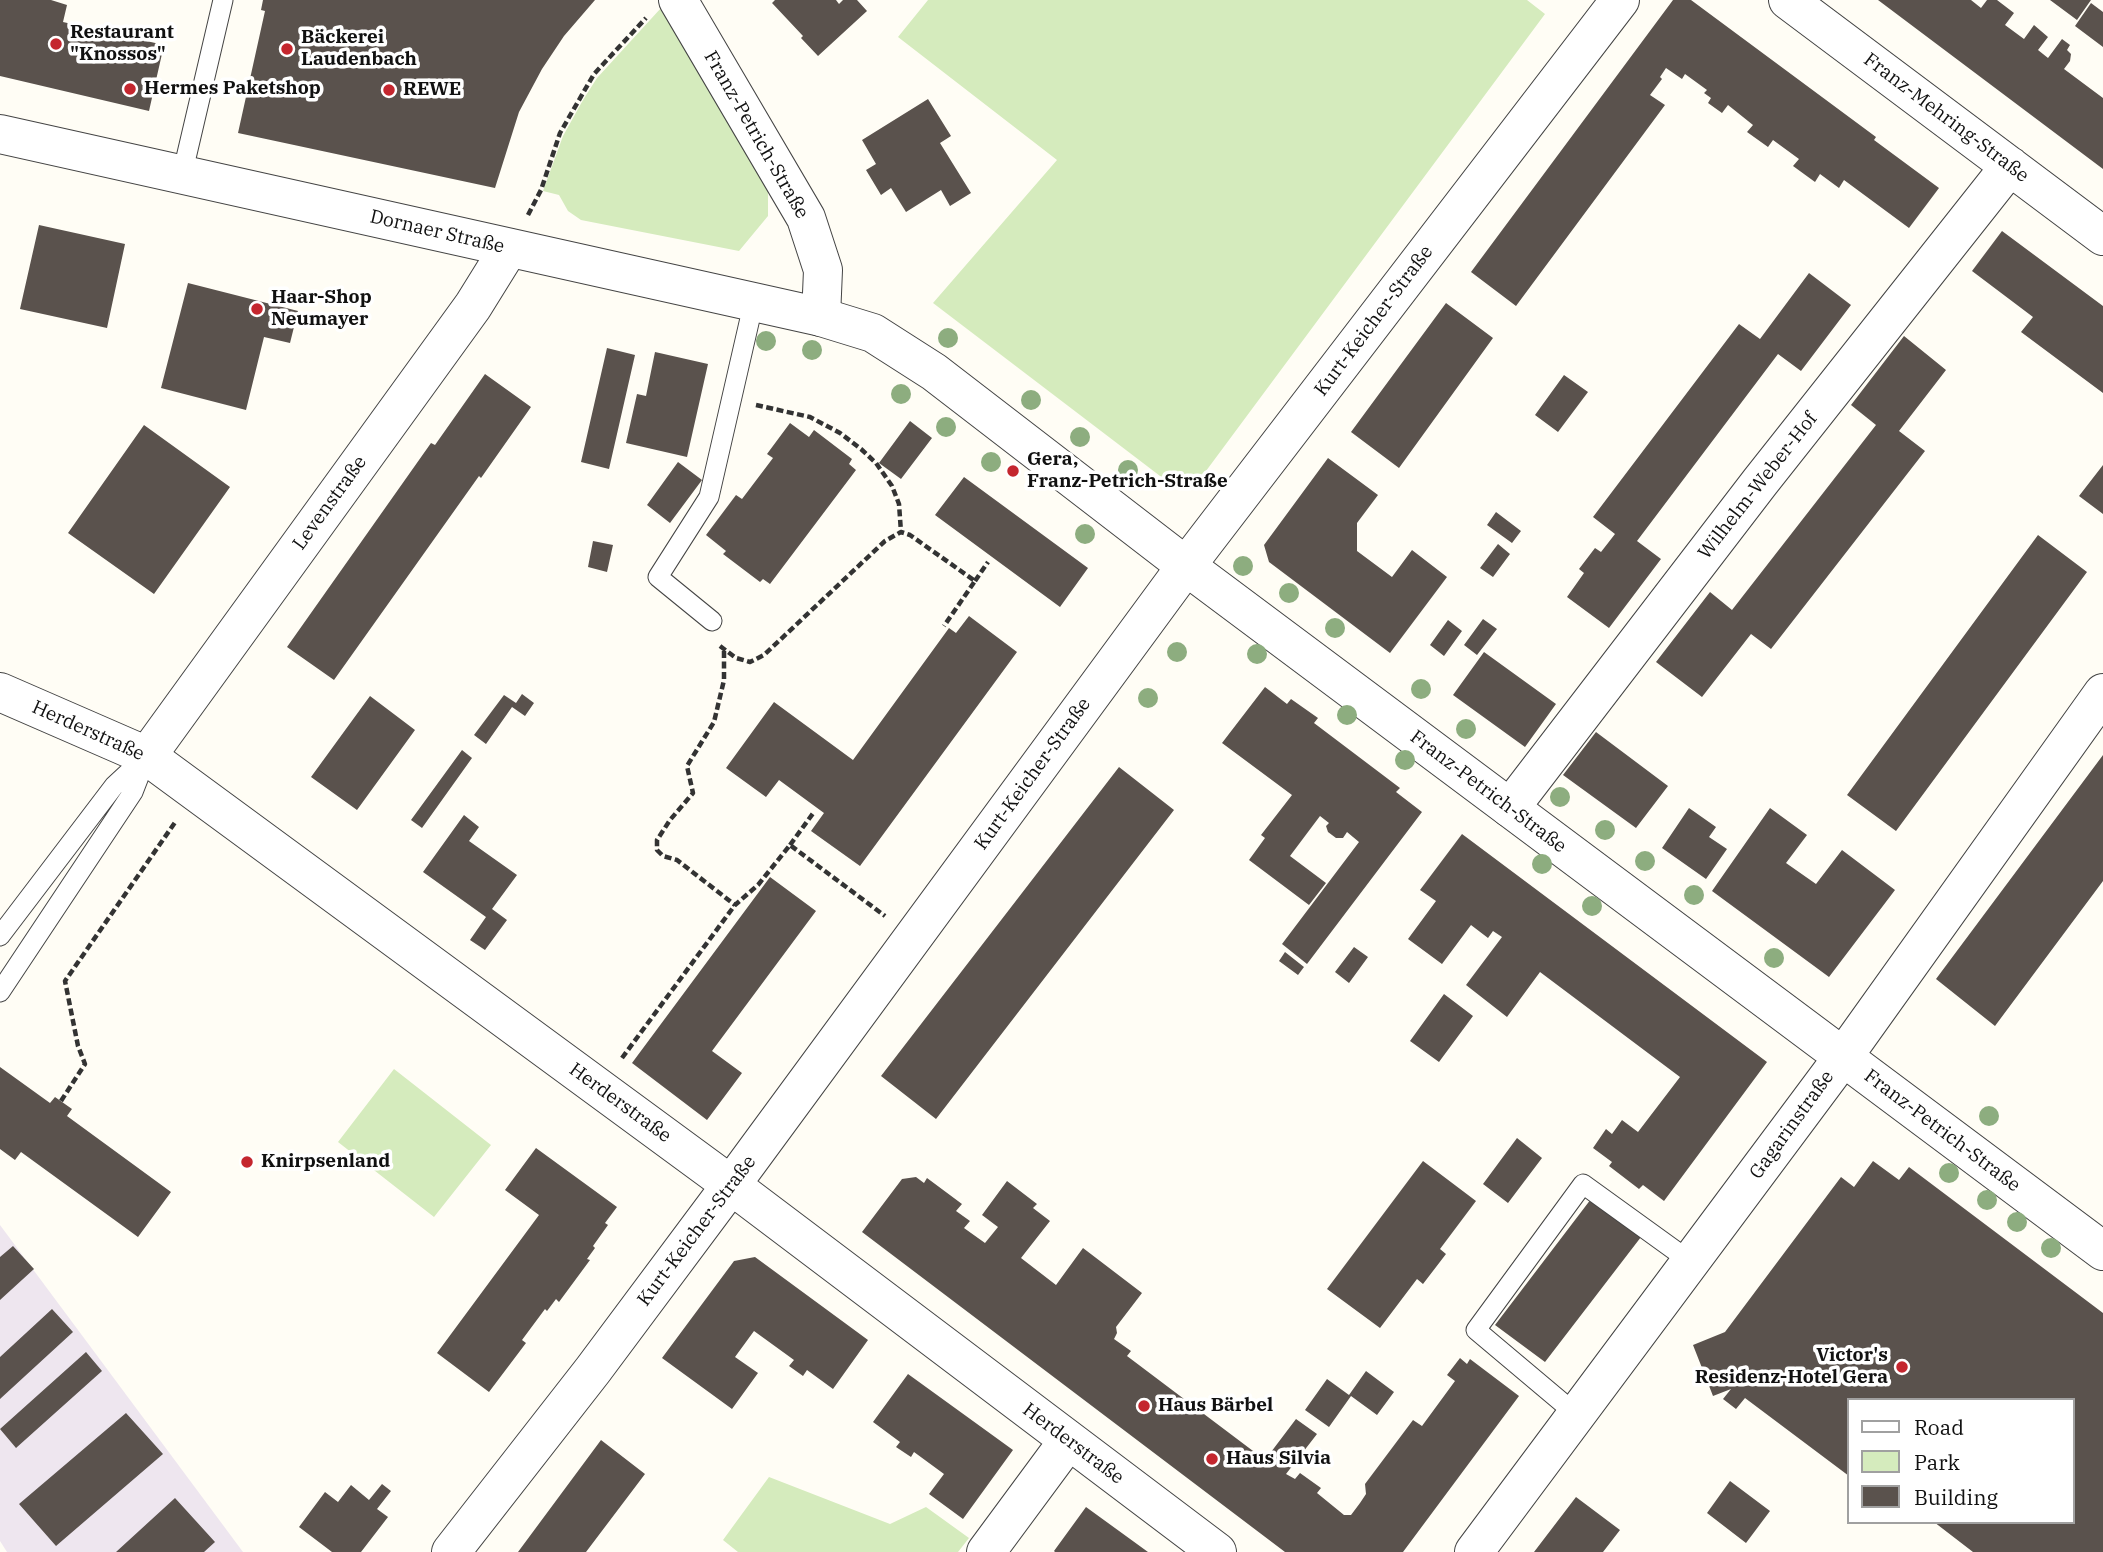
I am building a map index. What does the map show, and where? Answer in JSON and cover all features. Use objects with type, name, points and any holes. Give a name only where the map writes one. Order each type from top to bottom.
[{"type":"street","name":"Kurt-Keicher-Straße","points":[[451,1552],[593,1370],[731,1185],[1186,566],[1620,0]]},
{"type":"street","name":"Franz-Mehring-Straße","points":[[1788,0],[2103,236]]},
{"type":"street","name":"Franz-Petrich-Straße","points":[[664,7],[806,218],[824,270],[821,317]]},
{"type":"street","name":"Dornaer Straße","points":[[0,134],[821,317],[873,333]]},
{"type":"street","name":"Wilhelm-Weber-Hof","points":[[1510,808],[1760,482],[2010,166]]},
{"type":"street","name":"Levenstraße","points":[[147,756],[474,306],[509,248]]},
{"type":"street","name":"Franz-Petrich-Straße","points":[[873,333],[934,372],[1186,566],[2103,1251]]},
{"type":"street","name":"Herderstraße","points":[[0,692],[147,756],[731,1185],[1217,1552]]},
{"type":"street","name":"Gagarinstraße","points":[[1474,1552],[1843,1057],[2103,693]]},
{"type":"street","points":[[986,1552],[1068,1441]]},
{"type":"lane","points":[[182,175],[223,0]]},
{"type":"lane","points":[[712,621],[659,577],[709,497],[754,302]]},
{"type":"lane","points":[[0,936],[114,786],[147,756]]},
{"type":"lane","points":[[0,992],[133,792],[147,756]]},
{"type":"lane","points":[[1577,1415],[1476,1330],[1583,1184],[1690,1262]]},
{"type":"path","points":[[509,248],[541,190],[560,133],[594,74],[664,7]]},
{"type":"path","points":[[732,398],[810,417],[840,433],[861,449],[876,463],[892,486],[899,504],[901,532]]},
{"type":"path","points":[[713,642],[736,658],[750,662],[764,655],[885,541],[901,532],[910,535],[975,581]]},
{"type":"path","points":[[944,626],[988,562]]},
{"type":"path","points":[[724,650],[724,680],[713,722],[687,766],[693,793],[657,840],[657,850],[663,856],[677,860],[735,905]]},
{"type":"path","points":[[600,1088],[735,905],[758,885],[814,812]]},
{"type":"path","points":[[61,1101],[85,1064],[78,1046],[65,981],[174,824]]},
{"type":"path","points":[[790,845],[913,937]]},
{"type":"shaded area","points":[[0,1225],[243,1552],[7,1552],[0,1541]]},
{"type":"green space","points":[[928,0],[1527,0],[1545,14],[1203,475],[1186,482],[1164,479],[933,303],[1057,160],[898,37]]},
{"type":"green space","points":[[661,8],[768,188],[768,216],[739,251],[581,220],[568,211],[559,195],[543,191],[563,136],[597,78]]},
{"type":"green space","points":[[394,1069],[491,1145],[434,1217],[338,1142]]},
{"type":"green space","points":[[769,1477],[890,1524],[926,1507],[969,1538],[958,1552],[738,1552],[723,1540]]},
{"type":"building","points":[[0,0],[51,0],[67,5],[63,22],[164,45],[149,111],[0,76]]},
{"type":"building","name":"REWE","points":[[263,0],[595,0],[564,36],[542,69],[519,112],[495,188],[238,133],[265,11],[261,10]]},
{"type":"building","points":[[775,0],[836,0],[839,4],[843,0],[857,0],[867,11],[818,56],[772,3]]},
{"type":"building","points":[[1673,0],[1691,0],[1876,137],[1874,140],[1939,188],[1909,228],[1844,180],[1839,188],[1820,174],[1815,182],[1793,166],[1799,159],[1773,140],[1768,147],[1747,132],[1753,125],[1728,105],[1722,113],[1708,103],[1711,98],[1704,93],[1707,90],[1685,74],[1682,79],[1666,68],[1660,77],[1662,79],[1650,95],[1665,105],[1516,306],[1471,272]]},
{"type":"building","points":[[1878,0],[1971,0],[1981,8],[1987,0],[1997,0],[2014,13],[2005,25],[2024,39],[2034,25],[2048,37],[2038,50],[2048,58],[2062,39],[2070,45],[2067,50],[2071,54],[2070,61],[2064,69],[2103,98],[2103,169]]},
{"type":"building","points":[[2050,0],[2091,0],[2077,20]]},
{"type":"building","points":[[2091,3],[2103,12],[2103,47],[2075,26]]},
{"type":"building","points":[[928,99],[951,136],[940,143],[971,193],[950,206],[941,190],[906,212],[891,188],[881,195],[866,170],[876,164],[862,140]]},
{"type":"building","points":[[39,225],[125,244],[107,328],[20,309]]},
{"type":"building","points":[[2002,231],[2103,306],[2103,393],[2021,332],[2033,317],[1972,271]]},
{"type":"building","points":[[1809,273],[1851,305],[1801,371],[1778,354],[1637,541],[1661,559],[1609,628],[1567,597],[1584,573],[1579,569],[1595,548],[1601,552],[1615,534],[1593,517],[1739,324],[1760,339]]},
{"type":"building","points":[[188,283],[298,311],[290,343],[264,337],[246,410],[161,388]]},
{"type":"building","points":[[1446,303],[1493,338],[1399,468],[1351,432]]},
{"type":"building","points":[[1904,336],[1946,370],[1899,431],[1925,451],[1771,649],[1751,634],[1702,697],[1656,662],[1710,592],[1732,610],[1876,425],[1851,405]]},
{"type":"building","points":[[607,348],[635,355],[609,469],[581,462]]},
{"type":"building","points":[[655,352],[708,364],[687,457],[626,443],[637,394],[646,396]]},
{"type":"building","points":[[485,374],[531,407],[334,680],[287,647],[431,443],[435,445]]},
{"type":"building","points":[[1564,375],[1588,392],[1558,432],[1535,415]]},
{"type":"building","points":[[910,421],[932,438],[901,479],[879,463]]},
{"type":"building","points":[[790,423],[809,437],[814,430],[852,459],[849,464],[856,470],[770,584],[763,579],[760,582],[723,554],[726,551],[706,535],[736,495],[742,499],[773,458],[767,454]]},
{"type":"building","points":[[144,425],[230,487],[154,594],[68,533]]},
{"type":"building","points":[[1328,458],[1378,495],[1357,523],[1357,551],[1392,577],[1412,550],[1447,577],[1390,653],[1269,562],[1264,545]]},
{"type":"building","points":[[678,462],[702,480],[670,523],[647,505]]},
{"type":"building","points":[[2103,465],[2103,514],[2079,496]]},
{"type":"building","points":[[964,477],[1088,568],[1060,607],[935,515]]},
{"type":"building","points":[[1496,512],[1521,531],[1512,543],[1487,525]]},
{"type":"building","points":[[2038,535],[2087,572],[1896,831],[1847,795]]},
{"type":"building","points":[[593,541],[613,545],[607,572],[588,567]]},
{"type":"building","points":[[1498,544],[1510,554],[1493,577],[1480,568]]},
{"type":"building","points":[[969,616],[1017,652],[860,866],[811,831],[824,813],[779,780],[766,797],[726,768],[774,702],[853,760],[949,628],[956,633]]},
{"type":"building","points":[[1483,619],[1497,629],[1477,655],[1464,645]]},
{"type":"building","points":[[1448,620],[1462,631],[1444,656],[1430,645]]},
{"type":"building","points":[[1484,652],[1556,704],[1525,747],[1453,695]]},
{"type":"building","points":[[1265,687],[1287,704],[1291,699],[1318,718],[1314,723],[1400,788],[1396,792],[1422,812],[1307,964],[1282,944],[1359,842],[1347,832],[1343,838],[1336,838],[1328,832],[1326,826],[1329,823],[1320,816],[1290,856],[1326,883],[1309,905],[1249,860],[1265,838],[1261,835],[1292,795],[1222,743]]},
{"type":"building","points":[[522,694],[534,703],[525,716],[512,707],[486,744],[474,735],[504,695],[516,703]]},
{"type":"building","points":[[370,696],[415,730],[357,810],[311,777]]},
{"type":"building","points":[[1596,732],[1668,786],[1636,828],[1563,775]]},
{"type":"building","points":[[462,750],[472,758],[422,828],[411,820]]},
{"type":"building","points":[[2103,755],[2103,881],[1995,1026],[1936,979]]},
{"type":"building","points":[[1119,767],[1174,810],[936,1119],[881,1076]]},
{"type":"building","points":[[1689,808],[1716,827],[1709,837],[1727,849],[1706,879],[1662,848]]},
{"type":"building","points":[[1770,808],[1807,835],[1786,863],[1816,884],[1842,850],[1895,890],[1829,977],[1712,891]]},
{"type":"building","points":[[464,815],[479,827],[469,841],[517,875],[492,909],[507,920],[485,950],[470,940],[486,917],[423,872]]},
{"type":"building","points":[[1462,834],[1767,1062],[1664,1201],[1643,1185],[1639,1189],[1609,1166],[1612,1162],[1593,1148],[1606,1129],[1612,1134],[1622,1120],[1638,1132],[1680,1077],[1540,972],[1507,1017],[1466,985],[1502,937],[1493,931],[1488,938],[1471,925],[1442,964],[1408,939],[1436,901],[1420,890]]},
{"type":"building","points":[[770,877],[816,911],[712,1051],[742,1073],[707,1120],[632,1063]]},
{"type":"building","points":[[1354,947],[1368,957],[1349,983],[1335,972]]},
{"type":"building","points":[[1285,952],[1304,967],[1298,975],[1279,961]]},
{"type":"building","points":[[1444,994],[1473,1016],[1439,1062],[1410,1041]]},
{"type":"building","points":[[0,1067],[50,1103],[55,1097],[72,1109],[67,1116],[171,1192],[138,1237],[21,1152],[15,1160],[0,1149]]},
{"type":"building","points":[[1517,1138],[1542,1158],[1508,1203],[1483,1184]]},
{"type":"building","points":[[536,1148],[617,1207],[593,1246],[595,1248],[587,1259],[590,1260],[559,1302],[556,1299],[547,1311],[545,1309],[522,1340],[526,1343],[489,1392],[437,1353],[539,1215],[505,1190]]},
{"type":"building","points":[[1423,1161],[1476,1201],[1440,1249],[1446,1254],[1423,1284],[1417,1279],[1380,1328],[1327,1289]]},
{"type":"building","name":"Victor's Residenz-Hotel Gera","points":[[1873,1161],[1899,1180],[1909,1167],[2103,1313],[2103,1552],[1973,1552],[1937,1524],[2075,1524],[2075,1398],[1848,1398],[1848,1475],[1745,1398],[1736,1409],[1723,1399],[1731,1389],[1713,1396],[1693,1345],[1725,1332],[1841,1177],[1854,1187]]},
{"type":"building","points":[[916,1177],[924,1183],[927,1178],[962,1204],[956,1211],[970,1221],[964,1228],[985,1243],[998,1227],[982,1215],[1007,1181],[1037,1204],[1033,1208],[1050,1221],[1021,1258],[1056,1285],[1083,1248],[1142,1293],[1116,1327],[1114,1339],[1131,1351],[1127,1356],[1265,1460],[1296,1419],[1317,1434],[1286,1474],[1295,1479],[1300,1473],[1321,1488],[1317,1493],[1344,1515],[1351,1515],[1360,1503],[1366,1494],[1365,1484],[1413,1420],[1422,1426],[1455,1381],[1447,1375],[1460,1358],[1467,1364],[1470,1359],[1519,1396],[1403,1552],[1285,1552],[862,1232],[902,1179]]},
{"type":"building","points":[[1591,1199],[1641,1237],[1545,1362],[1495,1325]]},
{"type":"building","points":[[13,1246],[34,1269],[0,1300],[0,1257]]},
{"type":"building","points":[[755,1257],[868,1340],[833,1389],[807,1370],[803,1376],[789,1366],[794,1360],[754,1331],[735,1357],[758,1373],[732,1409],[662,1358],[734,1261]]},
{"type":"building","points":[[52,1309],[73,1332],[0,1399],[0,1357]]},
{"type":"building","points":[[86,1352],[102,1371],[16,1448],[0,1429]]},
{"type":"building","points":[[1366,1371],[1394,1392],[1377,1415],[1351,1396],[1329,1427],[1305,1410],[1327,1379],[1349,1395]]},
{"type":"building","points":[[908,1374],[1013,1450],[963,1519],[929,1494],[944,1474],[914,1452],[911,1457],[896,1447],[900,1442],[873,1422]]},
{"type":"building","points":[[126,1413],[163,1454],[56,1546],[19,1504]]},
{"type":"building","points":[[601,1440],[645,1474],[586,1552],[518,1552]]},
{"type":"building","points":[[1730,1481],[1770,1511],[1746,1543],[1707,1513]]},
{"type":"building","points":[[382,1484],[391,1491],[377,1509],[388,1517],[361,1552],[332,1552],[299,1527],[325,1492],[338,1502],[351,1485],[369,1500]]},
{"type":"building","points":[[1576,1497],[1620,1530],[1603,1552],[1534,1552]]},
{"type":"building","points":[[175,1498],[215,1542],[204,1552],[116,1552]]},
{"type":"building","points":[[1086,1507],[1148,1552],[1055,1552]]},
{"type":"place","name":"Restaurant \"Knossos\"","points":[[56,44]]},
{"type":"place","name":"Bäckerei Laudenbach","points":[[287,49]]},
{"type":"place","name":"Hermes Paketshop","points":[[130,89]]},
{"type":"place","name":"REWE","points":[[389,90]]},
{"type":"place","name":"Haar-Shop Neumayer","points":[[257,309]]},
{"type":"place","name":"Gera, Franz-Petrich-Straße","points":[[1013,471]]},
{"type":"place","name":"Knirpsenland","points":[[247,1162]]},
{"type":"place","name":"Victor's Residenz-Hotel Gera","points":[[1902,1367]]},
{"type":"place","name":"Haus Bärbel","points":[[1144,1406]]},
{"type":"place","name":"Haus Silvia","points":[[1212,1459]]}]
